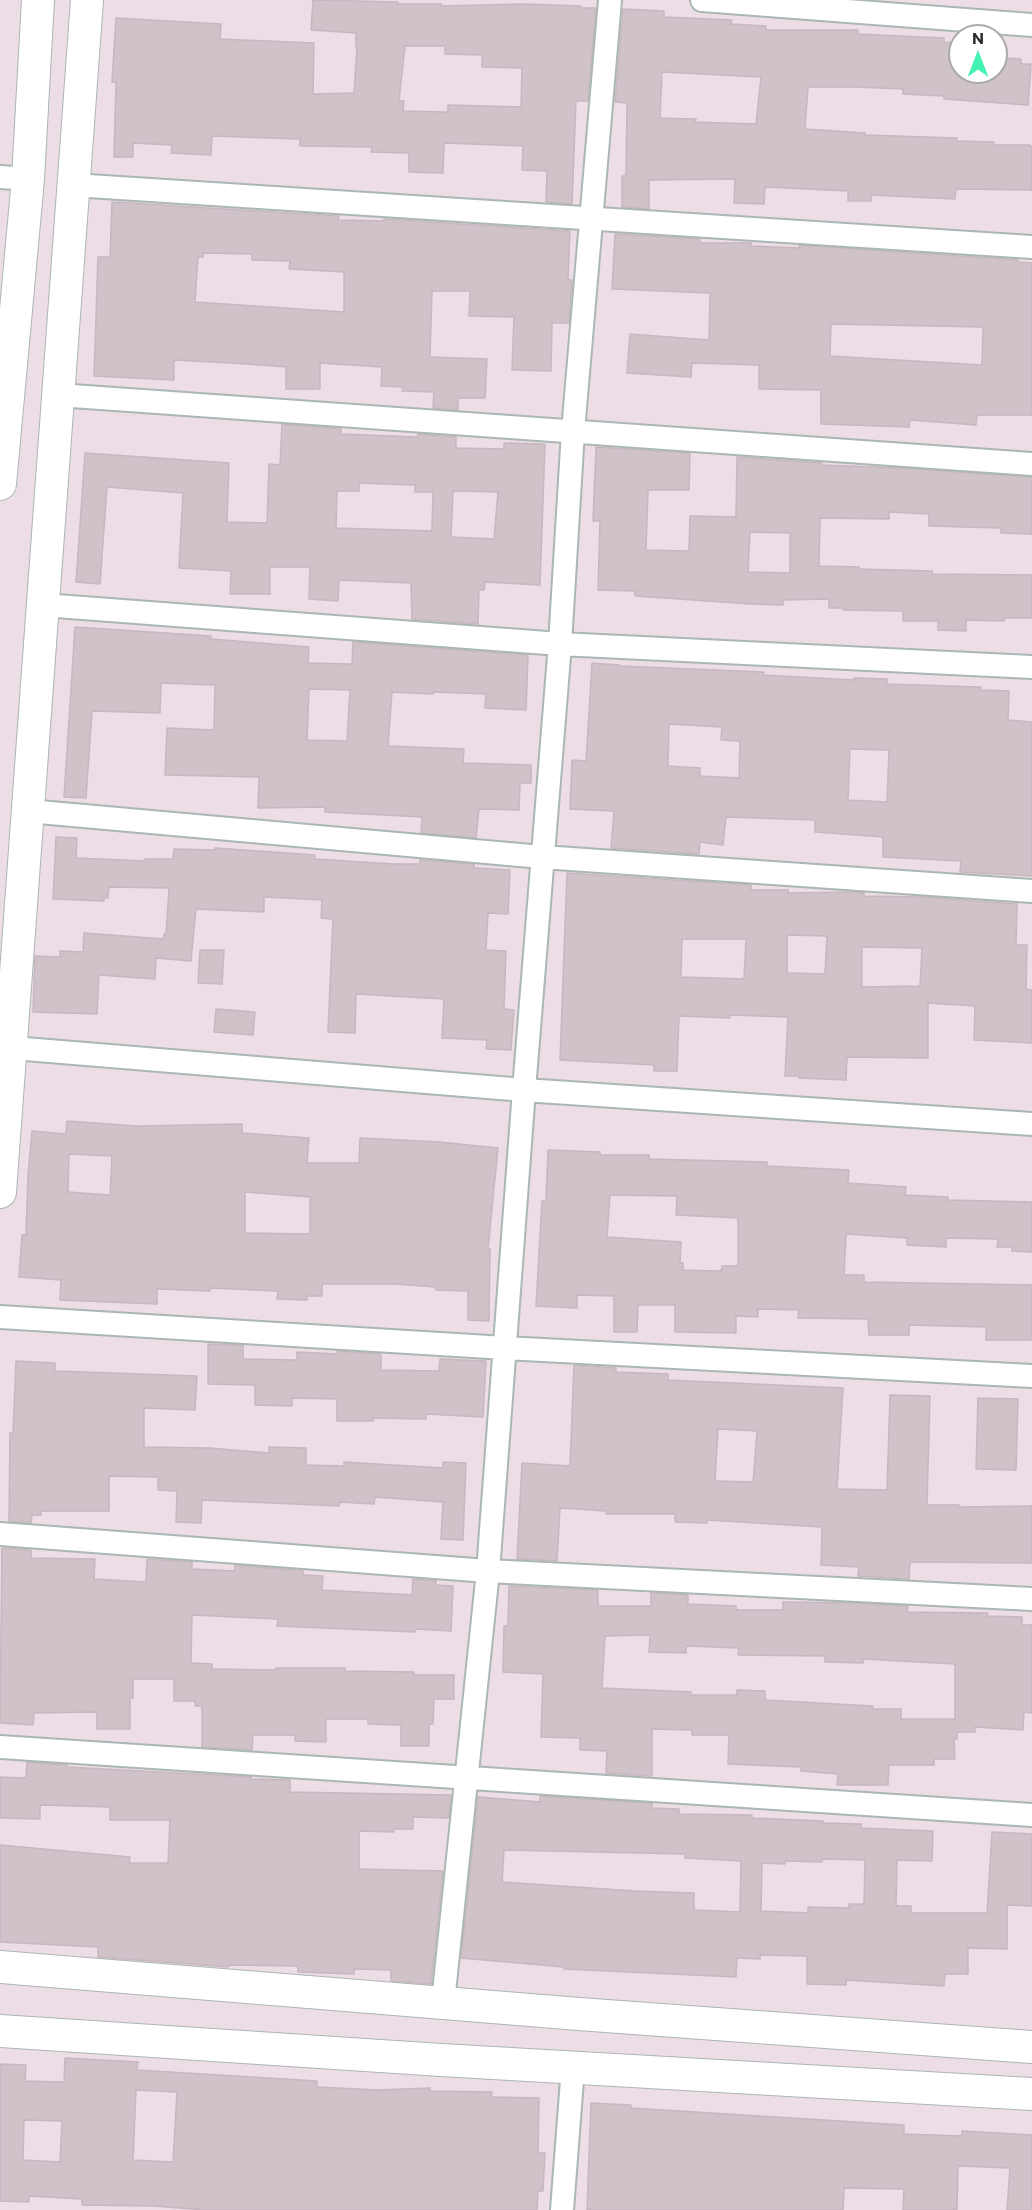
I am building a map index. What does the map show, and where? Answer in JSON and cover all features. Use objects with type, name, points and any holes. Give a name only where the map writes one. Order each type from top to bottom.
[{"type":"main road","points":[[0,484],[14,178],[38,0]]},
{"type":"main road","points":[[0,1192],[5,1047],[28,811],[87,0]]},
{"type":"main road","points":[[0,1967],[579,2014],[1032,2047]]},
{"type":"main road","points":[[0,2031],[1032,2094]]},
{"type":"street","points":[[443,2002],[488,1571],[560,644],[573,431],[610,0]]},
{"type":"street","points":[[702,0],[1032,25]]},
{"type":"street","points":[[73,185],[1032,247]]},
{"type":"street","points":[[58,395],[1032,464]]},
{"type":"street","points":[[43,605],[560,644],[1032,667]]},
{"type":"street","points":[[28,811],[542,857],[1032,891]]},
{"type":"street","points":[[5,1047],[524,1090],[1032,1124]]},
{"type":"street","points":[[0,1317],[505,1348],[1032,1376]]},
{"type":"street","points":[[0,1534],[488,1571],[1032,1599]]},
{"type":"street","points":[[0,1747],[1032,1815]]},
{"type":"street","points":[[562,2210],[573,2067]]},
{"type":"building","points":[[313,0],[441,4],[441,6],[524,4],[596,8],[588,101],[576,101],[572,204],[546,202],[547,171],[522,170],[523,146],[444,143],[443,173],[409,172],[409,153],[371,152],[372,147],[300,146],[300,139],[212,136],[211,155],[171,153],[172,145],[133,143],[133,157],[114,157],[116,82],[112,82],[116,18],[221,24],[220,39],[314,43],[313,94],[354,93],[356,33],[311,30]],"holes":[[[405,46],[445,46],[445,54],[482,55],[482,67],[522,68],[521,107],[448,105],[448,112],[403,111],[404,101],[399,101]]]},
{"type":"building","points":[[623,9],[664,11],[664,17],[732,20],[731,24],[766,26],[766,30],[858,30],[858,34],[944,38],[944,42],[948,42],[948,84],[1008,84],[1008,58],[1021,59],[1021,64],[1031,64],[1028,105],[903,94],[903,89],[808,87],[805,129],[865,133],[865,135],[957,138],[957,141],[994,142],[994,145],[1030,145],[1032,147],[1032,190],[956,189],[955,199],[871,195],[871,201],[848,201],[848,191],[765,187],[764,204],[734,203],[735,179],[649,180],[649,209],[622,207],[622,176],[626,176],[627,103],[615,102]],"holes":[[[662,72],[761,77],[756,124],[695,122],[696,119],[660,118]]]},
{"type":"building","points":[[112,202],[339,216],[338,220],[384,221],[384,219],[570,231],[568,280],[572,280],[569,323],[552,323],[551,371],[512,370],[514,317],[469,316],[470,291],[432,291],[430,357],[487,359],[485,398],[458,398],[458,410],[433,408],[434,392],[402,391],[403,387],[381,386],[382,367],[320,363],[320,389],[286,389],[286,367],[248,364],[174,360],[174,380],[94,376],[98,257],[110,257]],"holes":[[[203,253],[252,254],[252,260],[290,261],[289,269],[344,272],[344,312],[195,302],[198,257],[203,257]]]},
{"type":"building","points":[[615,234],[700,239],[700,243],[751,243],[751,246],[799,248],[799,245],[1018,260],[1018,262],[1032,263],[1032,415],[977,415],[976,425],[910,420],[909,427],[821,424],[821,390],[759,389],[759,365],[692,363],[691,377],[627,373],[630,334],[709,340],[710,293],[612,289]],"holes":[[[831,324],[983,327],[982,365],[830,356]]]},
{"type":"building","points":[[282,424],[341,429],[341,434],[418,437],[418,434],[456,437],[456,448],[504,449],[504,443],[545,444],[540,585],[485,582],[484,590],[479,590],[478,624],[412,619],[411,583],[339,580],[338,601],[309,599],[310,567],[270,567],[270,594],[230,594],[231,571],[179,568],[183,493],[107,487],[100,584],[76,582],[85,453],[229,463],[227,522],[267,523],[269,464],[280,465]],"holes":[[[359,483],[415,485],[415,492],[433,492],[432,531],[336,528],[337,491],[359,491]],[[453,491],[498,492],[494,539],[451,537]]]},
{"type":"building","points":[[596,447],[690,453],[689,490],[648,490],[646,550],[689,551],[690,516],[736,517],[737,457],[822,463],[821,465],[1032,477],[1032,534],[1001,533],[1001,528],[929,526],[929,514],[889,512],[889,519],[820,518],[819,566],[932,571],[932,574],[1032,575],[1032,618],[1005,618],[1004,621],[966,620],[966,631],[938,630],[938,621],[903,621],[903,611],[829,608],[829,599],[783,600],[783,605],[751,604],[635,596],[635,591],[598,590],[600,521],[593,521]],"holes":[[[750,532],[790,533],[790,573],[748,572]]]},
{"type":"building","points":[[75,627],[211,636],[211,639],[309,647],[308,663],[352,664],[353,642],[528,655],[526,710],[485,708],[486,694],[392,692],[388,746],[464,749],[463,763],[531,765],[531,783],[520,783],[519,810],[479,809],[476,838],[421,833],[422,817],[325,812],[325,807],[258,808],[259,777],[165,775],[167,728],[214,730],[215,685],[161,683],[160,713],[92,711],[86,798],[64,797]],"holes":[[[309,689],[350,690],[347,741],[307,740]]]},
{"type":"building","points":[[592,663],[764,672],[763,675],[854,680],[854,678],[887,679],[887,684],[981,687],[981,690],[1009,691],[1008,720],[1032,722],[1032,876],[960,872],[961,861],[883,857],[883,837],[815,832],[815,820],[726,817],[723,845],[700,842],[699,854],[611,848],[614,811],[570,809],[572,760],[586,761]],"holes":[[[669,724],[722,727],[721,740],[740,741],[739,778],[700,776],[700,768],[668,766]],[[850,749],[889,750],[887,802],[848,800]]]},
{"type":"building","points":[[56,837],[77,838],[76,858],[145,861],[145,859],[173,859],[174,849],[215,850],[215,848],[315,855],[315,859],[393,864],[420,864],[420,860],[474,864],[474,868],[510,870],[508,914],[488,913],[486,950],[506,951],[504,1009],[514,1010],[511,1050],[486,1049],[487,1040],[442,1038],[444,999],[356,994],[355,1033],[328,1032],[333,919],[321,918],[322,900],[264,897],[264,912],[196,909],[191,961],[156,958],[155,979],[99,975],[97,1014],[33,1012],[35,956],[60,957],[60,951],[83,952],[84,933],[164,939],[164,934],[166,935],[169,888],[109,887],[108,898],[104,898],[104,901],[53,899]]},
{"type":"building","points":[[567,873],[751,885],[751,890],[788,890],[788,893],[853,892],[864,893],[864,896],[921,897],[1017,904],[1016,945],[1027,945],[1026,989],[1032,990],[1032,1043],[974,1040],[975,1006],[928,1003],[928,1058],[847,1057],[846,1080],[785,1076],[788,1017],[679,1016],[677,1071],[654,1071],[654,1065],[560,1060]],"holes":[[[787,935],[827,936],[825,974],[787,973]],[[682,939],[746,939],[744,979],[681,977]],[[862,947],[922,948],[920,986],[862,987]]]},
{"type":"building","points":[[200,950],[224,950],[222,984],[198,983]]},
{"type":"building","points":[[216,1009],[255,1012],[253,1035],[214,1032]]},
{"type":"building","points":[[67,1121],[137,1126],[242,1124],[242,1133],[309,1138],[307,1163],[359,1163],[360,1138],[498,1148],[488,1249],[490,1249],[489,1321],[468,1320],[468,1291],[436,1290],[436,1287],[394,1284],[322,1284],[322,1296],[307,1296],[307,1300],[277,1299],[278,1291],[210,1288],[210,1291],[157,1289],[157,1304],[60,1300],[61,1280],[19,1277],[22,1235],[26,1235],[32,1131],[66,1134]],"holes":[[[69,1154],[112,1156],[110,1195],[68,1192]],[[245,1192],[310,1197],[310,1234],[245,1233]]]},
{"type":"building","points":[[548,1150],[600,1152],[600,1155],[649,1155],[649,1159],[767,1162],[767,1166],[849,1170],[848,1183],[906,1187],[905,1195],[948,1197],[948,1200],[1032,1202],[1032,1252],[1012,1251],[1012,1247],[997,1247],[998,1239],[946,1238],[946,1247],[907,1245],[907,1238],[846,1234],[844,1275],[864,1275],[864,1282],[1032,1285],[1032,1340],[986,1340],[986,1327],[909,1325],[909,1335],[869,1335],[868,1319],[798,1318],[799,1310],[758,1309],[758,1317],[736,1316],[736,1333],[675,1332],[675,1305],[638,1305],[637,1332],[614,1332],[614,1296],[577,1295],[577,1308],[536,1306],[542,1201],[546,1201]],"holes":[[[610,1195],[677,1196],[676,1215],[738,1218],[738,1266],[722,1266],[721,1271],[683,1270],[683,1263],[680,1263],[681,1242],[607,1237]]]},
{"type":"building","points":[[208,1344],[243,1345],[243,1359],[297,1360],[297,1352],[337,1354],[337,1351],[381,1354],[381,1370],[439,1371],[440,1359],[486,1361],[483,1417],[426,1414],[426,1419],[373,1418],[373,1421],[337,1421],[337,1399],[292,1398],[292,1406],[255,1405],[255,1385],[208,1384]]},
{"type":"building","points":[[16,1361],[55,1363],[55,1371],[197,1376],[195,1410],[144,1408],[144,1447],[209,1448],[269,1453],[269,1447],[306,1448],[306,1465],[344,1466],[344,1462],[443,1468],[443,1462],[466,1463],[463,1540],[441,1539],[443,1502],[375,1497],[374,1504],[340,1502],[339,1506],[202,1500],[201,1523],[176,1522],[177,1491],[158,1490],[158,1477],[109,1476],[109,1511],[41,1511],[41,1515],[32,1515],[31,1523],[9,1521],[10,1433],[13,1433]]},
{"type":"building","points":[[574,1365],[616,1368],[616,1372],[668,1374],[668,1380],[843,1388],[837,1489],[887,1490],[890,1395],[930,1396],[927,1505],[1032,1506],[1032,1563],[910,1562],[909,1579],[858,1576],[859,1567],[821,1565],[822,1527],[707,1520],[707,1523],[675,1522],[675,1514],[606,1514],[606,1511],[560,1508],[557,1561],[517,1559],[522,1463],[570,1466]],"holes":[[[718,1429],[757,1431],[753,1482],[715,1481]]]},
{"type":"building","points":[[978,1398],[1018,1399],[1016,1470],[976,1469]]},
{"type":"building","points":[[2,1548],[31,1550],[31,1558],[95,1559],[94,1579],[146,1582],[147,1559],[192,1562],[192,1569],[235,1571],[235,1565],[303,1571],[303,1575],[323,1576],[322,1590],[412,1595],[413,1579],[436,1581],[436,1585],[453,1586],[451,1631],[416,1629],[415,1632],[277,1626],[278,1619],[192,1615],[191,1663],[212,1664],[212,1669],[345,1668],[345,1671],[454,1675],[454,1699],[434,1699],[433,1724],[429,1724],[429,1746],[401,1746],[401,1725],[368,1724],[368,1719],[326,1719],[326,1742],[295,1741],[295,1735],[253,1735],[252,1750],[202,1747],[202,1706],[195,1706],[195,1701],[174,1701],[174,1679],[133,1679],[133,1698],[130,1698],[130,1729],[97,1729],[97,1712],[34,1713],[33,1725],[0,1723]]},
{"type":"building","points":[[509,1586],[598,1590],[598,1606],[651,1606],[651,1593],[688,1595],[688,1604],[736,1606],[736,1610],[783,1610],[783,1602],[855,1603],[908,1606],[907,1612],[988,1613],[987,1616],[1022,1617],[1022,1625],[1032,1625],[1032,1713],[1024,1712],[1023,1730],[975,1727],[975,1732],[957,1732],[957,1739],[954,1739],[955,1759],[934,1759],[934,1765],[889,1765],[888,1785],[837,1785],[838,1774],[801,1771],[801,1767],[728,1764],[729,1735],[692,1735],[692,1730],[652,1729],[652,1776],[606,1773],[607,1751],[580,1750],[580,1738],[541,1737],[543,1674],[503,1672],[504,1626],[508,1626]],"holes":[[[650,1635],[649,1652],[686,1653],[686,1646],[739,1648],[738,1655],[825,1656],[825,1662],[863,1663],[863,1659],[955,1664],[955,1719],[901,1719],[901,1709],[872,1709],[873,1706],[765,1700],[765,1691],[737,1690],[737,1695],[691,1695],[691,1692],[602,1688],[605,1636]]]},
{"type":"building","points":[[27,1762],[67,1765],[67,1767],[290,1780],[290,1792],[451,1795],[449,1818],[413,1817],[413,1829],[394,1829],[394,1832],[359,1831],[359,1869],[443,1871],[431,1984],[391,1981],[391,1970],[354,1969],[354,1974],[298,1972],[298,1966],[229,1965],[228,1967],[98,1957],[98,1947],[0,1942],[0,1845],[130,1857],[129,1863],[168,1863],[170,1820],[110,1820],[110,1807],[40,1805],[40,1819],[0,1818],[0,1777],[26,1778]]},
{"type":"building","points":[[540,1796],[652,1803],[652,1808],[679,1809],[679,1814],[752,1815],[752,1818],[861,1824],[861,1828],[933,1831],[932,1861],[897,1860],[896,1906],[911,1906],[911,1913],[987,1913],[992,1832],[1032,1834],[1032,1906],[1007,1905],[1007,1949],[968,1948],[968,1974],[945,1974],[944,1986],[846,1980],[846,1985],[807,1984],[807,1956],[760,1955],[760,1959],[737,1958],[736,1977],[564,1969],[564,1967],[461,1958],[478,1797],[540,1802]],"holes":[[[504,1850],[685,1854],[685,1858],[741,1861],[740,1912],[694,1910],[694,1893],[502,1882]],[[822,1859],[865,1860],[864,1904],[849,1904],[849,1908],[808,1907],[808,1913],[761,1911],[762,1863],[822,1862]]]},
{"type":"building","points":[[65,2058],[138,2062],[137,2070],[317,2081],[317,2087],[378,2090],[430,2088],[430,2091],[492,2092],[491,2097],[539,2098],[538,2153],[545,2153],[543,2191],[538,2191],[537,2210],[204,2210],[154,2206],[82,2205],[82,2199],[29,2196],[29,2202],[0,2201],[0,2064],[26,2065],[25,2081],[64,2082]],"holes":[[[136,2090],[177,2092],[173,2162],[133,2160]],[[24,2120],[62,2121],[60,2162],[23,2160]]]},
{"type":"building","points":[[591,2103],[631,2105],[631,2108],[904,2125],[904,2134],[962,2136],[962,2131],[1032,2135],[1032,2210],[1007,2210],[1010,2168],[958,2166],[957,2210],[903,2210],[904,2189],[844,2188],[843,2210],[587,2210]]}]
